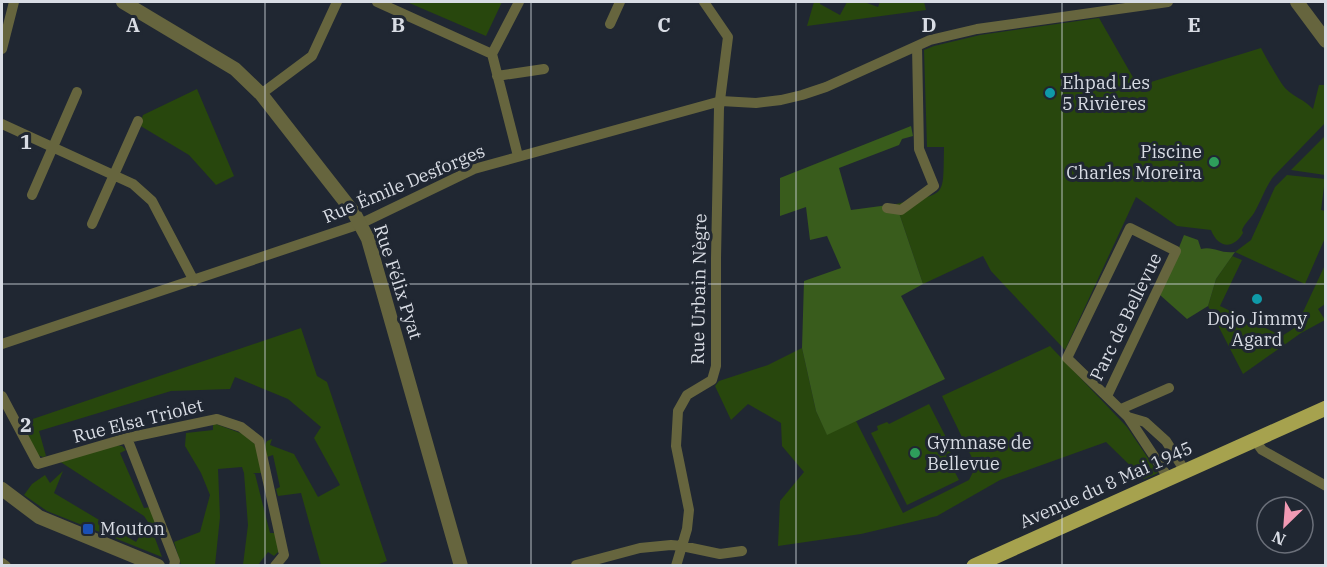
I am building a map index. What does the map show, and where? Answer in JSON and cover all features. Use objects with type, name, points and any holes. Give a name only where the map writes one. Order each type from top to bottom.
[{"type":"main road","name":"Avenue du 8 Mai 1945","points":[[974,566],[1326,408]]},
{"type":"street","points":[[2,49],[14,2]]},
{"type":"street","name":"Rue Félix Pyat","points":[[123,2],[234,69],[261,94],[354,213],[368,239],[461,566]]},
{"type":"street","points":[[261,94],[312,56],[337,2]]},
{"type":"street","points":[[376,2],[492,54]]},
{"type":"street","points":[[518,156],[492,54],[519,2]]},
{"type":"street","points":[[610,24],[620,2]]},
{"type":"street","name":"Rue Urbain Nègre","points":[[676,566],[689,510],[675,446],[678,411],[687,395],[712,380],[716,366],[719,108],[728,37],[704,2]]},
{"type":"street","name":"Rue Émile Desforges","points":[[2,344],[360,224],[474,170],[518,156],[721,101],[756,103],[802,95],[826,87],[930,40],[1001,24],[1168,2]]},
{"type":"street","points":[[1297,2],[1326,41]]},
{"type":"street","points":[[887,208],[901,210],[934,186],[919,149],[916,46]]},
{"type":"street","points":[[496,76],[544,69]]},
{"type":"street","points":[[32,195],[77,92]]},
{"type":"street","points":[[92,224],[138,121]]},
{"type":"street","points":[[2,124],[133,184],[152,201],[194,281]]},
{"type":"street","name":"Parc de Bellevue","points":[[1107,396],[1176,251],[1130,228],[1067,358],[1124,413],[1169,479]]},
{"type":"street","points":[[1124,413],[1169,388]]},
{"type":"street","name":"Rue Elsa Triolet","points":[[2,396],[38,464],[127,438],[217,419],[241,427],[259,441],[284,555],[275,566]]},
{"type":"street","name":"Parc de Bellevue","points":[[1124,413],[1145,422],[1166,441],[1185,471]]},
{"type":"street","points":[[127,438],[172,555],[174,566]]},
{"type":"street","points":[[1254,439],[1262,450],[1326,486]]},
{"type":"street","points":[[2,489],[39,517],[154,565]]},
{"type":"street","points":[[576,565],[639,548],[682,546],[720,554],[742,551]]},
{"type":"street","points":[[2,562],[6,566]]},
{"type":"green space","points":[[407,2],[502,2],[486,36]]},
{"type":"green space","points":[[814,2],[820,2],[840,15],[847,2],[864,2],[878,7],[880,2],[924,2],[926,10],[807,26]]},
{"type":"green space","points":[[1099,18],[1138,86],[1261,48],[1284,87],[1313,109],[1319,85],[1325,85],[1325,123],[1273,177],[1254,213],[1243,228],[1243,233],[1230,244],[1222,243],[1211,230],[1177,226],[1136,197],[1065,350],[991,271],[983,256],[923,284],[896,204],[933,195],[942,185],[944,147],[927,147],[924,50],[980,35]]},
{"type":"green space","points":[[197,89],[234,176],[216,185],[189,155],[139,125],[143,115]]},
{"type":"green space","points":[[911,126],[913,136],[902,139],[899,145],[839,168],[851,210],[896,204],[923,284],[901,296],[945,379],[827,435],[816,411],[802,348],[804,281],[841,268],[827,236],[810,240],[806,207],[780,216],[780,178]]},
{"type":"green space","points":[[1325,136],[1325,175],[1291,170]]},
{"type":"green space","points":[[1287,175],[1325,179],[1321,210],[1325,211],[1325,238],[1305,284],[1235,252],[1251,240],[1275,187]]},
{"type":"green space","points":[[1184,235],[1198,240],[1201,249],[1235,252],[1216,279],[1208,306],[1187,319],[1160,295]]},
{"type":"green space","points":[[1232,256],[1242,260],[1220,306],[1282,336],[1296,327],[1325,265],[1325,304],[1318,309],[1325,320],[1301,333],[1243,374],[1208,306],[1216,279]]},
{"type":"green space","points":[[301,328],[317,376],[327,382],[387,561],[376,565],[321,565],[301,493],[278,496],[276,489],[280,487],[273,455],[267,457],[265,445],[272,439],[270,445],[294,454],[318,497],[340,485],[314,438],[321,427],[288,399],[235,377],[230,389],[171,391],[39,431],[46,456],[43,457],[37,455],[21,423]]},
{"type":"green space","points":[[1050,346],[1127,427],[1158,473],[1144,479],[1106,442],[1000,480],[937,516],[861,534],[778,546],[780,501],[804,472],[782,446],[781,423],[748,404],[731,420],[715,386],[719,381],[768,365],[802,348],[816,411],[827,434],[856,421],[903,513],[969,480],[976,466],[942,396]]},
{"type":"green space","name":"Gymnase de Bellevue","points":[[929,404],[953,451],[946,455],[959,480],[907,505],[871,433],[878,430],[877,426],[887,422],[889,424]]},
{"type":"green space","points":[[213,423],[243,434],[256,445],[262,473],[253,473],[270,533],[277,533],[280,550],[274,556],[268,552],[258,565],[243,565],[248,525],[242,467],[218,469],[220,517],[215,565],[181,565],[174,542],[200,532],[210,495],[201,473],[185,446],[186,433],[213,430]]},
{"type":"green space","points":[[116,445],[126,450],[120,453],[144,508],[151,507],[158,523],[150,525],[162,557],[47,511],[24,495],[32,484],[45,475],[50,483],[63,471],[54,493],[136,542],[148,522],[144,516],[59,461]]},
{"type":"place","name":"Ehpad Les 5 Rivières","points":[[1050,93]]},
{"type":"place","name":"Piscine Charles Moreira","points":[[1214,162]]},
{"type":"place","name":"Dojo Jimmy Agard","points":[[1257,299]]},
{"type":"place","name":"Gymnase de Bellevue","points":[[915,453]]},
{"type":"place","name":"Mouton","points":[[88,529]]}]
